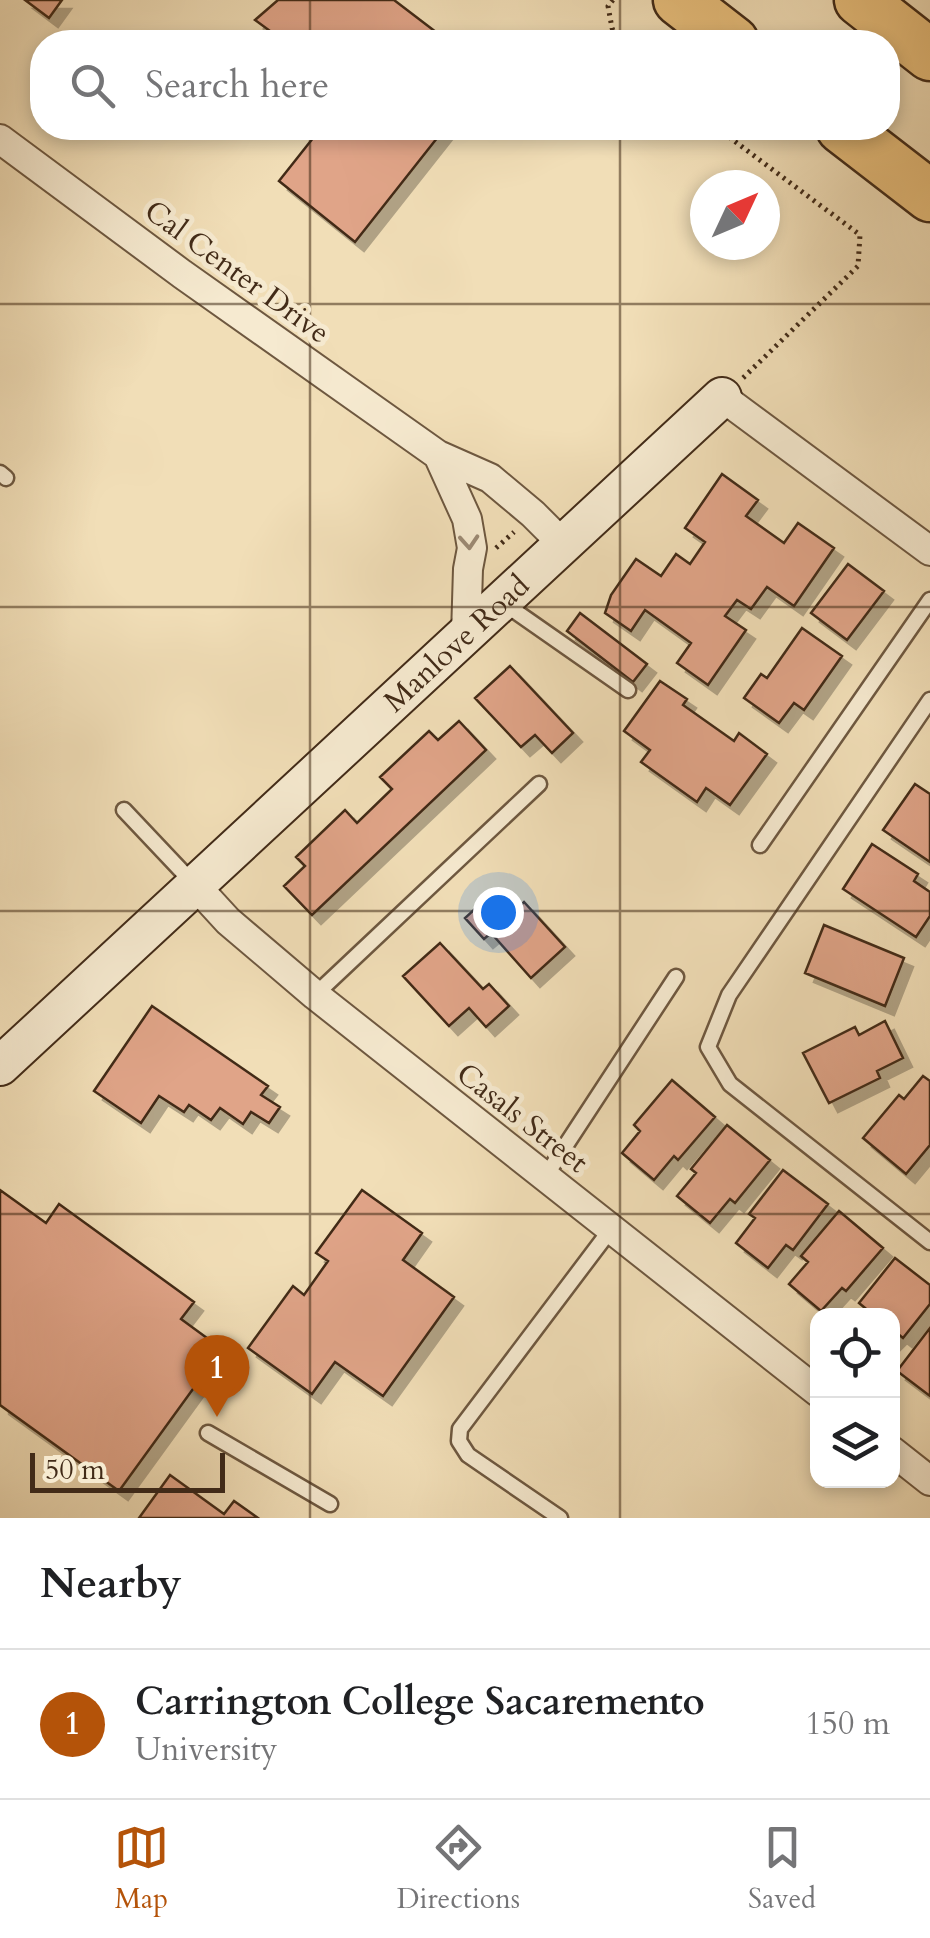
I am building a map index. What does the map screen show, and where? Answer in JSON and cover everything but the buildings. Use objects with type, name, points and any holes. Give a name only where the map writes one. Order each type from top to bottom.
[{"type":"highway","points":[[679,0],[718,30]]},
{"type":"highway","points":[[860,0],[898,30]]},
{"type":"highway","points":[[900,31],[930,55]]},
{"type":"highway","points":[[858,140],[930,196]]},
{"type":"street","name":"Cal Center Drive","points":[[0,139],[438,455],[490,478],[563,544]]},
{"type":"street","points":[[722,397],[930,551]]},
{"type":"street","name":"Manlove Road","points":[[0,1066],[722,397]]},
{"type":"street","points":[[438,455],[467,519],[472,548],[466,635]]},
{"type":"street","name":"Casals Street","points":[[195,886],[315,995],[810,1386]]},
{"type":"street","points":[[900,1457],[930,1481]]},
{"type":"lane","points":[[760,844],[930,600]]},
{"type":"lane","points":[[501,602],[628,690]]},
{"type":"lane","points":[[930,700],[729,994],[708,1047],[730,1084],[930,1242]]},
{"type":"lane","points":[[315,995],[539,784]]},
{"type":"lane","points":[[124,810],[195,886]]},
{"type":"lane","points":[[545,1178],[676,977]]},
{"type":"lane","points":[[560,1518],[468,1455],[459,1440],[460,1428],[611,1230]]},
{"type":"lane","points":[[208,1432],[330,1504]]},
{"type":"path","points":[[613,0],[608,6],[613,30]]},
{"type":"path","points":[[722,397],[858,266],[860,234],[733,140]]},
{"type":"path","points":[[490,554],[518,528]]},
{"type":"place","name":"Carrington College Sacaremento","points":[[217,1417]]}]
